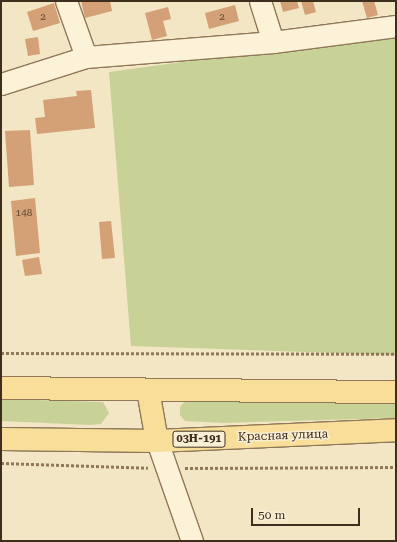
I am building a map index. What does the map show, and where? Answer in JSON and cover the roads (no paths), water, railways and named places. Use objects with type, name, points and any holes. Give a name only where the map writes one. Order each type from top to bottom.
[{"type":"main road","points":[[1,388],[396,392]]},
{"type":"main road","points":[[148,390],[157,441]]},
{"type":"main road","name":"Красная улица","points":[[1,439],[157,441],[396,430]]},
{"type":"street","points":[[66,1],[86,57]]},
{"type":"street","points":[[260,1],[273,42]]},
{"type":"street","points":[[1,84],[86,57],[273,42],[396,26]]},
{"type":"street","points":[[157,441],[192,541]]}]
